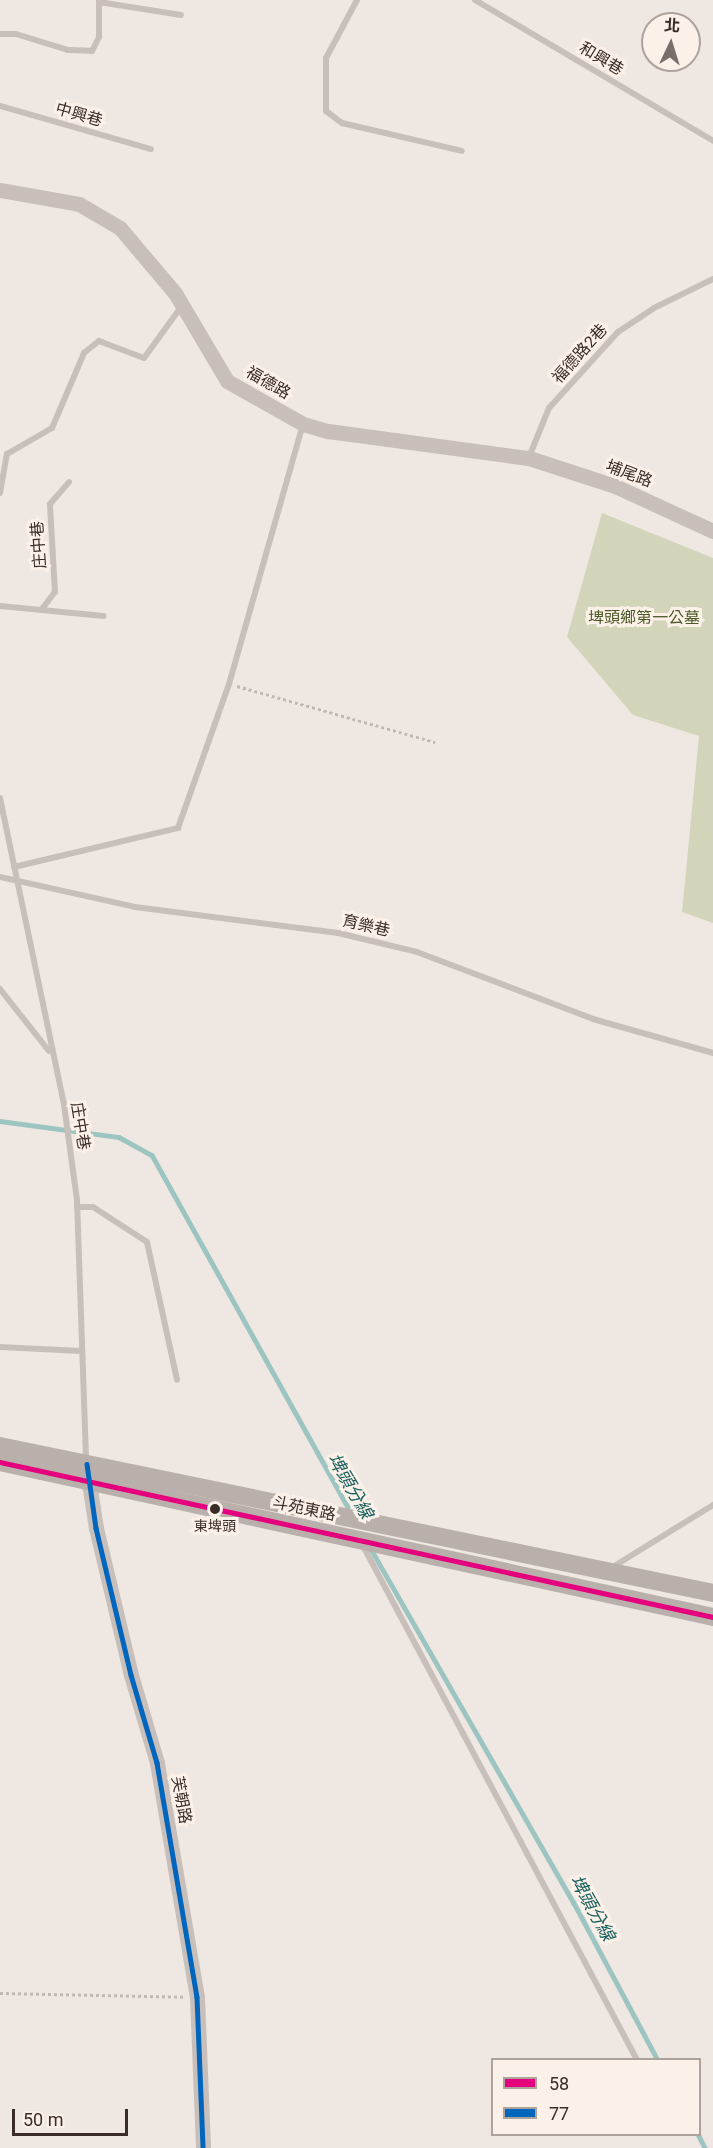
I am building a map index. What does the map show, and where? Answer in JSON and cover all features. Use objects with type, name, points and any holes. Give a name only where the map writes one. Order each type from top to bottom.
[{"type":"main road","name":"斗苑東路","points":[[0,1446],[87,1472],[357,1537],[713,1617]]},
{"type":"main road","name":"斗苑東路","points":[[0,1462],[87,1472],[607,1570],[713,1593]]},
{"type":"street","name":"福德路","points":[[0,190],[79,204],[120,228],[182,305],[227,381],[303,424],[328,431],[529,458]]},
{"type":"street","name":"埔尾路","points":[[529,458],[615,486],[713,531]]},
{"type":"street","name":"芙朝路","points":[[87,1472],[131,1675],[157,1763],[197,1997],[203,2148]]},
{"type":"lane","points":[[357,0],[326,58],[326,111],[342,123],[462,151]]},
{"type":"lane","name":"和興巷","points":[[474,0],[713,141]]},
{"type":"lane","points":[[0,34],[16,34],[68,50],[92,51],[99,38],[99,1],[181,15]]},
{"type":"lane","name":"中興巷","points":[[0,106],[151,149]]},
{"type":"lane","name":"福德路2巷","points":[[529,458],[549,408],[618,332],[654,308],[713,279]]},
{"type":"lane","points":[[0,493],[7,454],[52,428],[84,353],[99,341],[144,358],[182,305]]},
{"type":"lane","points":[[14,867],[178,828],[229,684],[303,424]]},
{"type":"lane","name":"庄中巷","points":[[42,609],[55,592],[50,504],[69,482]]},
{"type":"lane","points":[[0,606],[104,616]]},
{"type":"lane","name":"庄中巷","points":[[0,798],[51,1054],[64,1105],[77,1207],[87,1472]]},
{"type":"lane","name":"育樂巷","points":[[0,877],[17,878],[135,907],[338,933],[417,952],[593,1019],[713,1053]]},
{"type":"lane","points":[[0,989],[51,1054]]},
{"type":"lane","points":[[77,1207],[93,1207],[147,1242],[177,1380]]},
{"type":"lane","points":[[0,1347],[81,1351]]},
{"type":"lane","points":[[607,1570],[713,1506]]},
{"type":"lane","points":[[357,1537],[636,2058]]},
{"type":"path","points":[[229,684],[435,742]]},
{"type":"path","points":[[0,1993],[197,1997]]},
{"type":"green space","name":"埤頭鄉第一公墓","points":[[602,513],[713,558],[713,923],[682,912],[699,736],[633,715],[567,637]]},
{"type":"waterway","name":"埤頭分線","points":[[0,1121],[119,1137],[152,1155],[351,1513]]},
{"type":"waterway","name":"埤頭分線","points":[[371,1549],[574,1903],[657,2058]]},
{"type":"waterway","name":"埤頭分線","points":[[699,2136],[705,2148]]},
{"type":"transit line","name":"58","points":[[0,1462],[713,1617]]},
{"type":"transit line","name":"77","points":[[87,1464],[96,1528],[131,1675],[157,1763],[197,1997],[203,2148]]},
{"type":"place","name":"東埤頭","points":[[215,1509]]}]
